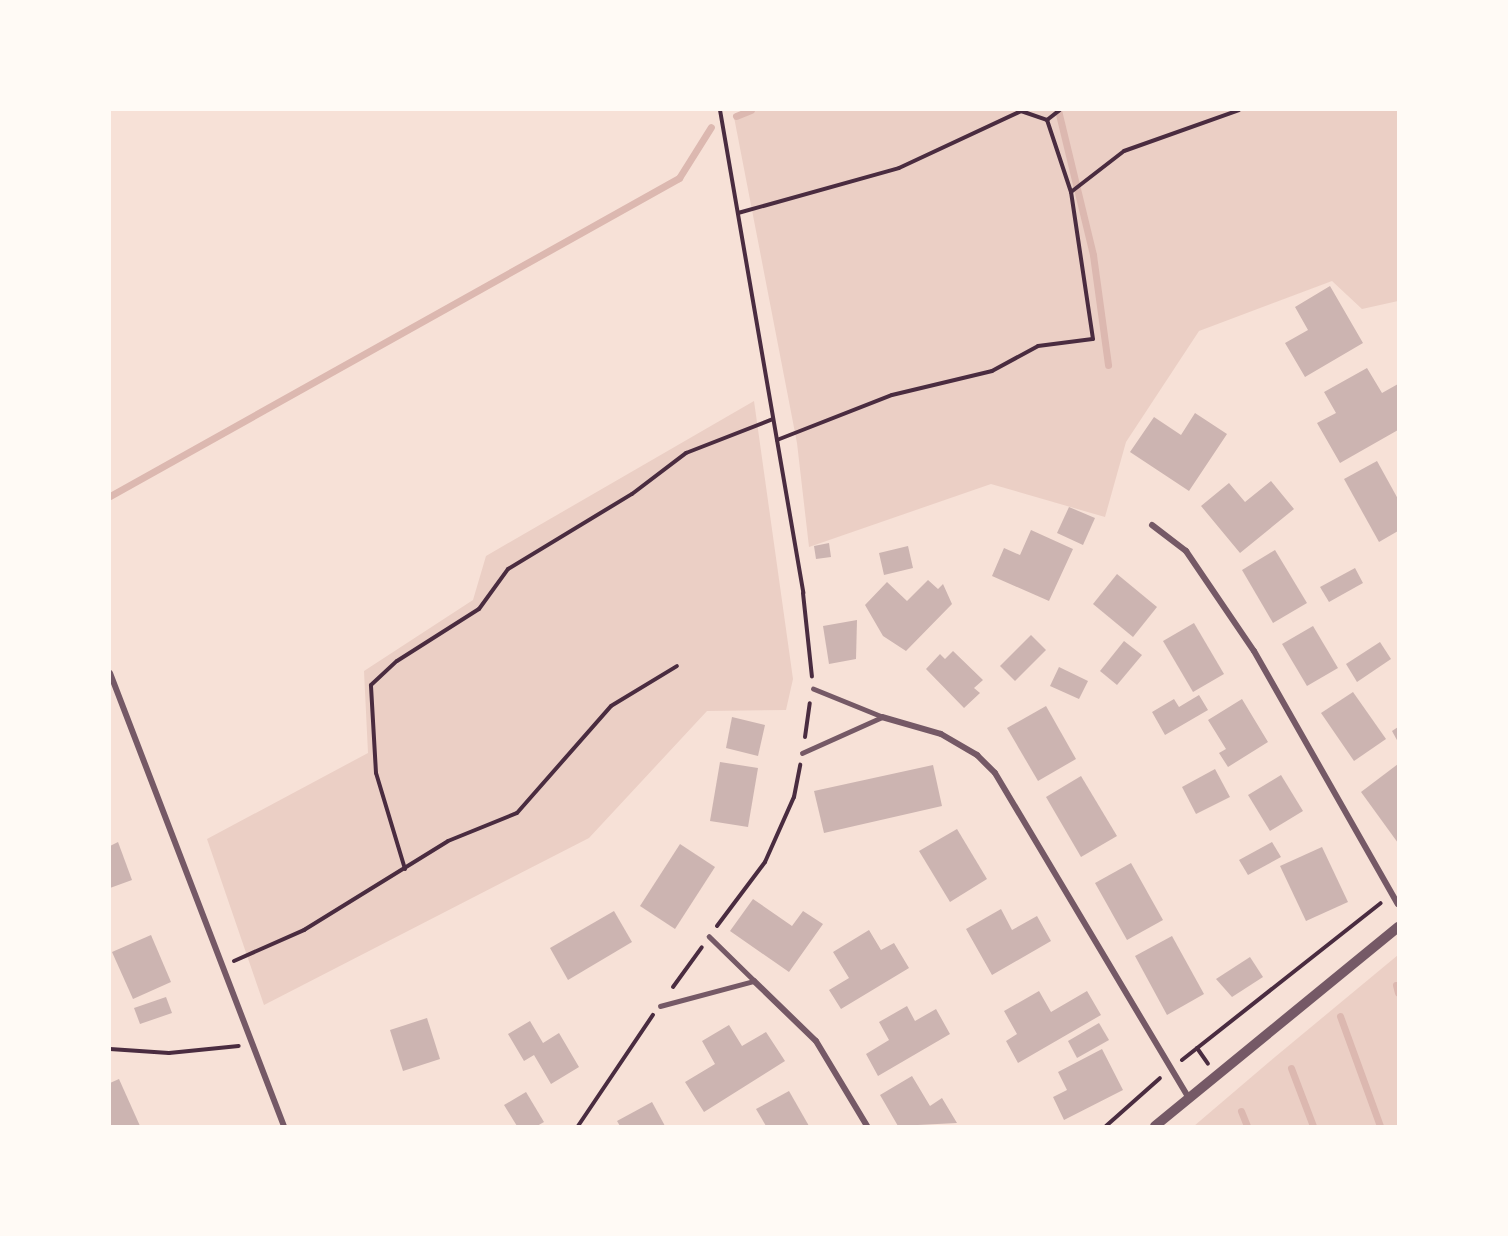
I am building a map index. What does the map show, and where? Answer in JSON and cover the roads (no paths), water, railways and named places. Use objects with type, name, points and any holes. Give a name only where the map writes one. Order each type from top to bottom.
[{"type":"street","points":[[1152,525],[1186,551],[1254,651],[1398,904]]},
{"type":"street","points":[[110,673],[284,1126]]},
{"type":"street","points":[[882,717],[941,734],[977,755],[995,773],[1168,1070],[1188,1097]]},
{"type":"street","points":[[1155,1126],[1398,927]]},
{"type":"street","points":[[754,981],[816,1041],[867,1126]]},
{"type":"lane","points":[[813,689],[882,717]]},
{"type":"lane","points":[[802,753],[882,717]]},
{"type":"lane","points":[[710,937],[754,981]]},
{"type":"lane","points":[[660,1006],[754,981]]},
{"type":"waterway","points":[[736,116],[751,110]]},
{"type":"waterway","points":[[1058,110],[1093,255],[1108,365]]},
{"type":"waterway","points":[[110,496],[679,178],[711,127]]},
{"type":"waterway","points":[[1396,985],[1398,993]]},
{"type":"waterway","points":[[1340,1016],[1380,1126]]},
{"type":"waterway","points":[[1291,1068],[1313,1126]]},
{"type":"waterway","points":[[1241,1111],[1247,1126]]}]
